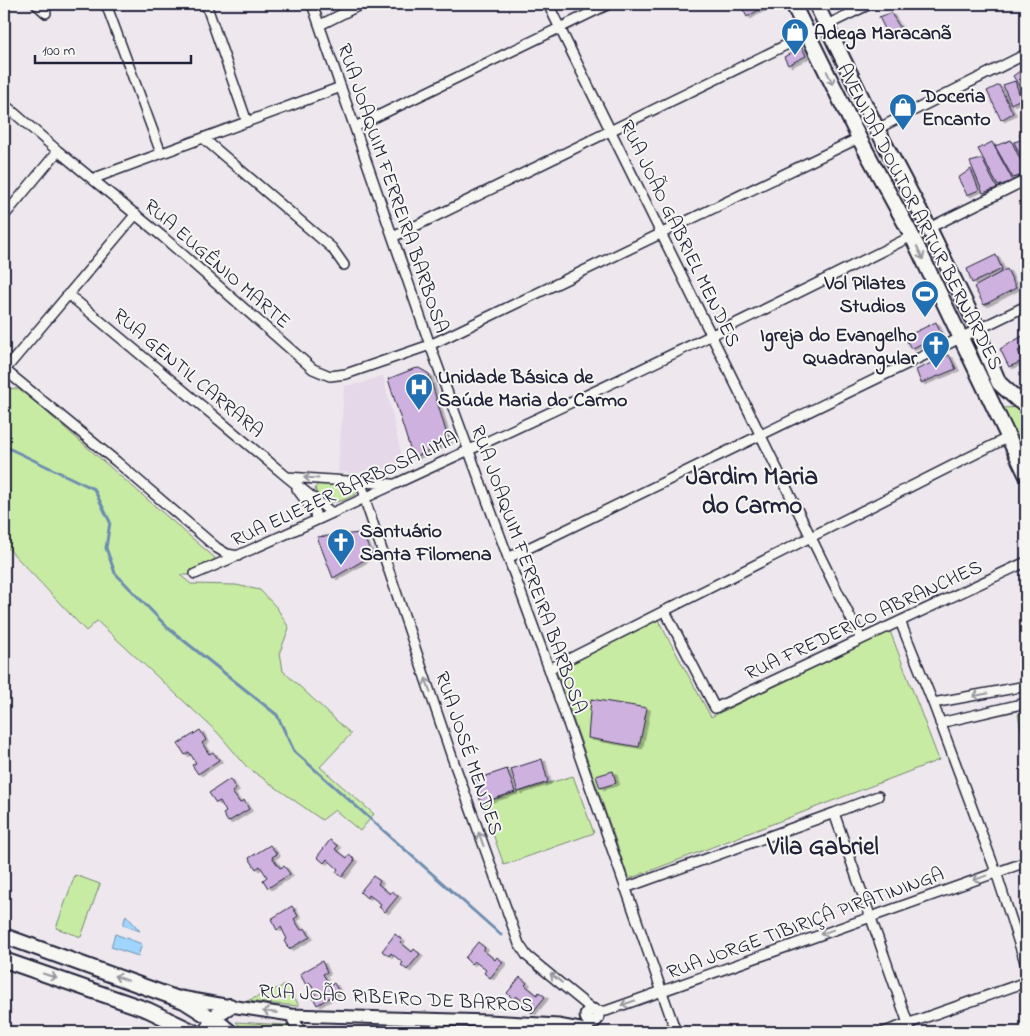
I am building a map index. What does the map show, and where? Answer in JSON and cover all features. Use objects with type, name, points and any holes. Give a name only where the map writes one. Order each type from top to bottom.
[{"type":"main road","name":"AVENIDA DOUTOR ARTUR BERNARDES","points":[[793,4],[860,138],[912,236],[1026,474]]},
{"type":"main road","name":"AVENIDA DOUTOR ARTUR BERNARDES","points":[[816,4],[978,329],[999,383],[1023,401]]},
{"type":"main road","points":[[993,404],[1023,401]]},
{"type":"main road","name":"RUA JOÃO RIBEIRO DE BARROS","points":[[4,936],[167,995]]},
{"type":"main road","points":[[4,960],[148,1010],[194,1032]]},
{"type":"main road","points":[[167,995],[184,1001],[230,1032]]},
{"type":"main road","points":[[207,1032],[213,1019],[230,1006]]},
{"type":"street","points":[[36,4],[46,13]]},
{"type":"street","points":[[106,4],[160,153]]},
{"type":"street","points":[[206,4],[247,122]]},
{"type":"street","name":"RUA JOAQUIM FERREIRA BARBOSA","points":[[312,4],[430,345],[549,669],[676,1032]]},
{"type":"street","points":[[320,25],[362,4]]},
{"type":"street","name":"RUA JOÃO GABRIEL MENDES","points":[[548,4],[861,639]]},
{"type":"street","points":[[355,127],[609,4]]},
{"type":"street","points":[[393,237],[870,4]]},
{"type":"street","points":[[877,129],[1026,54]]},
{"type":"street","points":[[92,178],[341,87]]},
{"type":"street","name":"RUA EUGÊNIO MARTE","points":[[4,104],[58,151],[136,214],[313,370],[330,376],[346,374],[430,345],[860,138]]},
{"type":"street","points":[[203,138],[332,248],[344,265]]},
{"type":"street","points":[[4,216],[58,151]]},
{"type":"street","points":[[929,228],[1026,180]]},
{"type":"street","points":[[136,214],[4,370],[117,462],[217,548],[227,554],[238,556]]},
{"type":"street","name":"RUA ELIEZER BARBOSA LIMA","points":[[196,574],[366,498],[712,335],[912,236]]},
{"type":"street","name":"RUA GENTIL CARRARA","points":[[68,294],[332,513]]},
{"type":"street","points":[[508,558],[1026,306]]},
{"type":"street","points":[[549,669],[1009,437]]},
{"type":"street","points":[[287,477],[394,485]]},
{"type":"street","name":"RUA GENTIL CARRARA","points":[[287,477],[315,513],[316,520]]},
{"type":"street","name":"RUA JOSÉ MENDES","points":[[356,481],[364,489],[370,515],[449,747],[519,944],[527,956],[594,1012]]},
{"type":"street","name":"RUA FREDERICO ABRANCHES","points":[[664,610],[715,708],[1026,562]]},
{"type":"street","points":[[900,621],[996,872],[1026,965]]},
{"type":"street","points":[[933,704],[1026,686]]},
{"type":"street","points":[[940,723],[1026,703]]},
{"type":"street","points":[[625,888],[878,796]]},
{"type":"street","points":[[834,813],[909,1028]]},
{"type":"street","name":"RUA JORGE TIBIRIÇÁ PIRATININGA","points":[[594,1012],[606,1011],[1026,862]]},
{"type":"street","points":[[884,1032],[909,1028],[1026,982]]},
{"type":"street","name":"RUA JOÃO RIBEIRO DE BARROS","points":[[167,995],[291,1015],[483,1020],[558,1025],[588,1032]]},
{"type":"street","points":[[594,1012],[600,1032]]},
{"type":"street","name":"RUA JOÃO RIBEIRO DE BARROS","points":[[558,1025],[579,1020],[594,1012]]},
{"type":"street","points":[[291,1015],[300,1032]]},
{"type":"street","points":[[306,1032],[310,1016]]},
{"type":"shaded area","points":[[383,375],[404,466],[371,474],[338,472],[344,386],[362,383]]},
{"type":"green space","points":[[7,388],[18,389],[28,396],[215,558],[212,563],[191,575],[180,575],[191,584],[236,585],[260,590],[277,608],[289,628],[280,652],[283,671],[351,734],[320,767],[374,814],[360,831],[335,810],[322,820],[247,767],[217,732],[97,621],[86,631],[4,544],[4,391]]},
{"type":"green space","points":[[1026,407],[1026,459],[1002,408]]},
{"type":"green space","points":[[319,483],[353,484],[359,489],[356,494],[345,499],[330,502],[325,501],[317,494],[315,488]]},
{"type":"green space","points":[[657,618],[711,717],[890,631],[939,760],[629,879],[556,670]]},
{"type":"green space","points":[[1026,713],[1026,753],[1018,714]]},
{"type":"green space","points":[[573,776],[594,833],[504,865],[482,803]]},
{"type":"green space","points":[[75,875],[100,884],[81,937],[56,928]]},
{"type":"green space","points":[[288,984],[299,1006],[247,1001]]},
{"type":"green space","points":[[236,1022],[285,1025],[294,1030],[294,1032],[247,1032]]},
{"type":"water","points":[[126,915],[140,931],[123,925]]},
{"type":"water","points":[[115,934],[142,944],[138,956],[111,947]]},
{"type":"building","points":[[740,4],[768,4],[769,6],[747,17]]},
{"type":"building","points":[[891,13],[902,31],[889,37],[879,17]]},
{"type":"building","name":"Adega Maracanã","points":[[802,47],[806,56],[788,65],[784,57]]},
{"type":"building","points":[[1024,68],[1026,83],[1020,87],[1013,76]]},
{"type":"building","points":[[1015,81],[1021,99],[1011,104],[1003,85]]},
{"type":"building","points":[[999,85],[1013,113],[1001,120],[987,91]]},
{"type":"building","points":[[1020,133],[1026,133],[1026,139],[1020,138]]},
{"type":"building","points":[[1024,139],[1026,145],[1026,168],[1014,142]]},
{"type":"building","points":[[1011,140],[1026,172],[1026,174],[1013,178],[995,146]]},
{"type":"building","points":[[992,142],[1013,181],[998,186],[978,149]]},
{"type":"building","points":[[982,159],[997,188],[983,193],[970,162]]},
{"type":"building","points":[[971,169],[979,190],[967,195],[958,178]]},
{"type":"building","points":[[996,255],[1002,269],[972,283],[967,269]]},
{"type":"building","points":[[1007,269],[1016,288],[984,305],[974,287]]},
{"type":"building","points":[[936,322],[941,334],[911,349],[905,337]]},
{"type":"building","points":[[1026,334],[1026,346],[1018,351],[1023,360],[1026,360],[1026,387],[1022,387],[1020,362],[1009,367],[1000,349]]},
{"type":"building","name":"Igreja do Evangelho Quadrangular","points":[[949,355],[956,369],[921,383],[916,370]]},
{"type":"building","name":"Unidade Básica de Saúde Maria do Carmo","points":[[419,368],[429,374],[449,442],[413,458],[388,379]]},
{"type":"building","points":[[1026,408],[1026,417],[1022,418],[1020,409]]},
{"type":"building","name":"Santuário Santa Filomena","points":[[361,533],[373,555],[333,578],[317,537]]},
{"type":"building","points":[[591,699],[647,708],[639,747],[588,738]]},
{"type":"building","points":[[200,730],[206,740],[202,743],[209,754],[213,752],[219,760],[198,774],[192,765],[196,763],[189,752],[185,755],[178,744]]},
{"type":"building","points":[[542,759],[548,782],[518,792],[511,769]]},
{"type":"building","points":[[507,769],[515,792],[481,803],[474,780]]},
{"type":"building","points":[[613,771],[616,783],[600,788],[596,776]]},
{"type":"building","points":[[230,779],[236,789],[232,792],[240,803],[244,800],[249,809],[228,822],[223,814],[226,812],[220,801],[216,803],[209,793]]},
{"type":"building","points":[[330,840],[338,846],[335,849],[347,858],[349,855],[355,860],[342,877],[336,872],[338,869],[327,859],[324,863],[317,857]]},
{"type":"building","points":[[270,845],[277,854],[272,857],[280,868],[284,866],[290,874],[268,888],[263,880],[267,877],[260,866],[256,869],[249,858]]},
{"type":"building","points":[[373,876],[380,881],[378,884],[390,894],[392,891],[398,896],[385,912],[379,907],[381,904],[369,895],[367,898],[360,892]]},
{"type":"building","points":[[292,906],[298,916],[294,919],[301,930],[305,928],[310,937],[289,949],[284,941],[287,939],[281,927],[277,930],[271,919]]},
{"type":"building","points":[[395,934],[402,940],[400,942],[412,952],[414,949],[420,954],[407,970],[401,965],[403,963],[391,953],[389,956],[382,951]]},
{"type":"building","points":[[478,942],[485,948],[483,950],[495,960],[497,957],[503,962],[490,978],[484,973],[486,970],[474,961],[471,964],[465,958]]},
{"type":"building","points":[[322,961],[327,972],[323,974],[330,986],[334,983],[339,992],[317,1005],[312,996],[316,994],[310,983],[306,985],[300,974]]},
{"type":"building","points":[[520,977],[527,983],[525,985],[537,995],[539,992],[545,997],[532,1013],[526,1008],[528,1005],[516,996],[513,999],[507,993]]},
{"type":"waterway","points":[[4,446],[94,489],[110,522],[106,548],[115,573],[168,628],[277,715],[294,751],[501,935]]},
{"type":"place","name":"Adega Maracanã","points":[[795,56]]},
{"type":"place","name":"Doceria Encanto","points":[[903,131]]},
{"type":"place","name":"Vol Pilates Studios","points":[[925,318]]},
{"type":"place","name":"Igreja do Evangelho Quadrangular","points":[[936,369]]},
{"type":"place","name":"Unidade Básica de Saúde Maria do Carmo","points":[[419,411]]},
{"type":"place","name":"Santuário Santa Filomena","points":[[341,566]]},
{"type":"district","name":"Jardim Maria do Carmo","points":[[752,490]]},
{"type":"district","name":"Vila Gabriel","points":[[823,845]]}]
